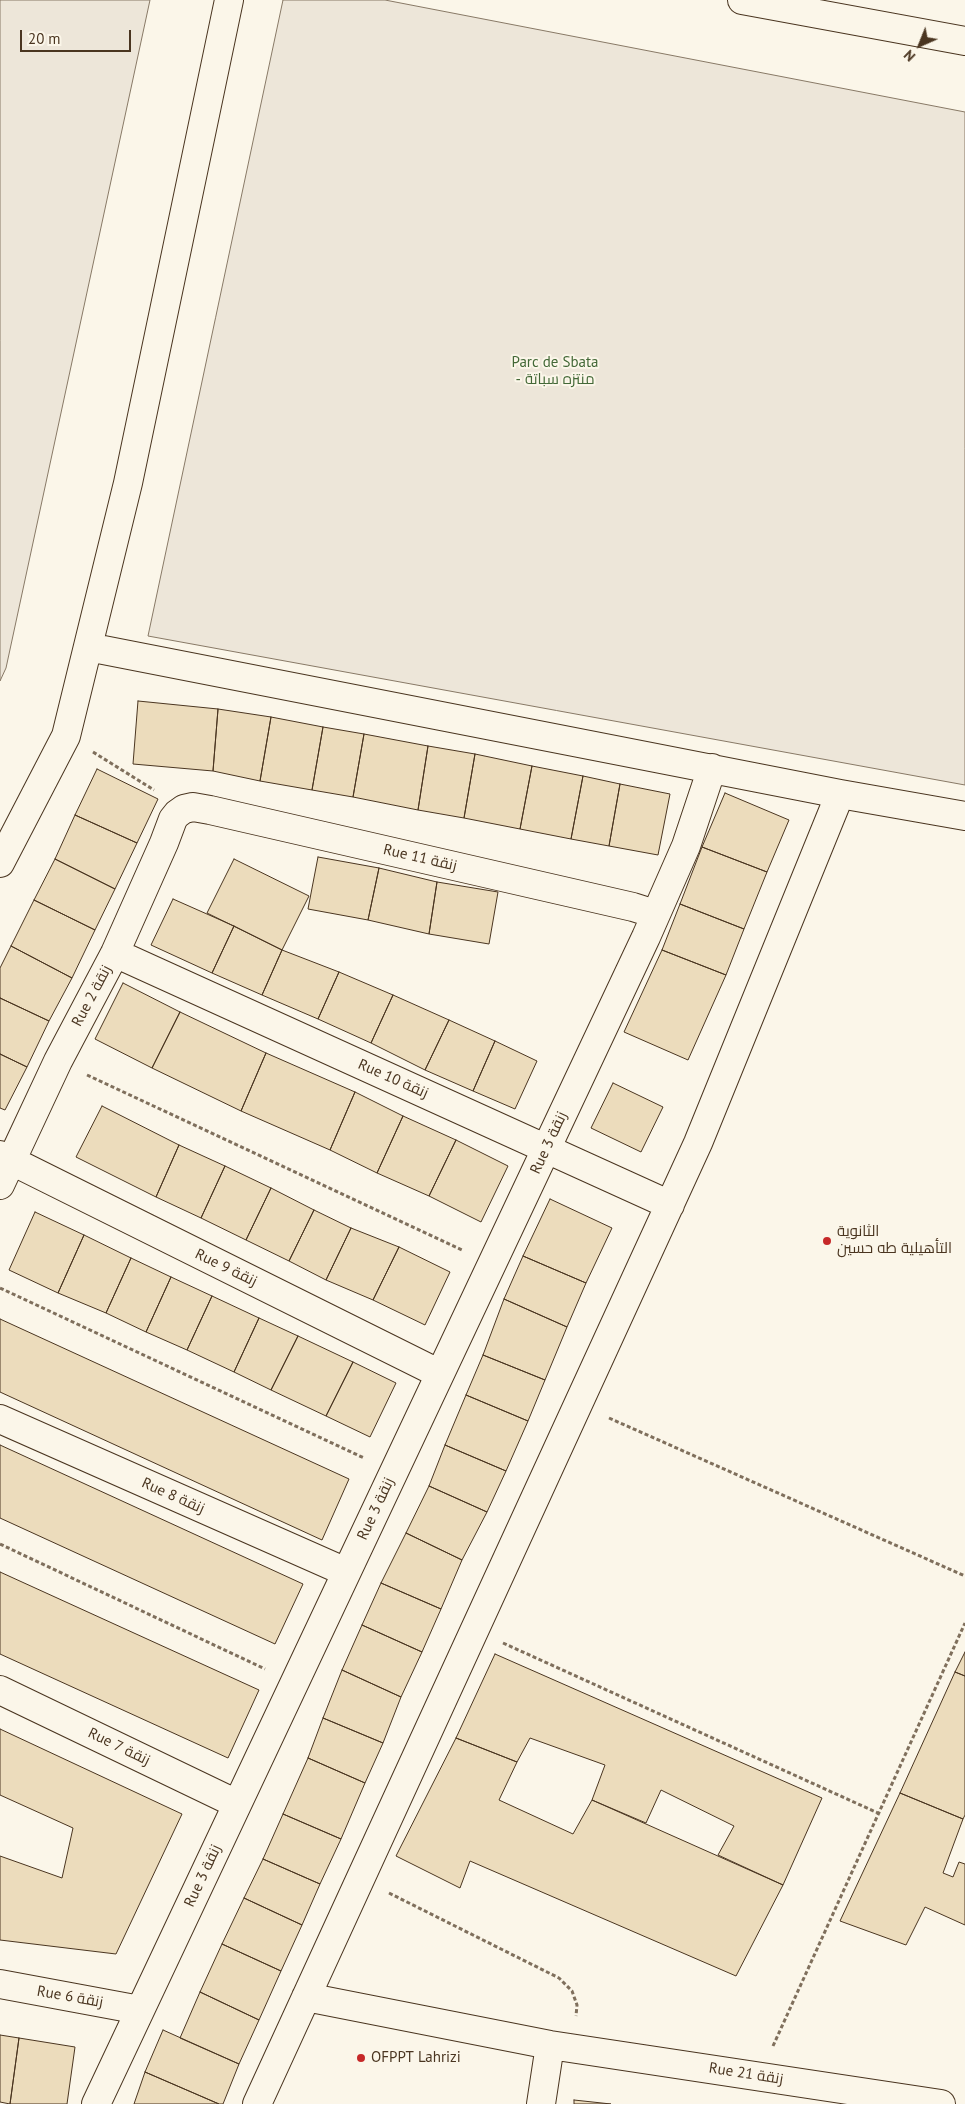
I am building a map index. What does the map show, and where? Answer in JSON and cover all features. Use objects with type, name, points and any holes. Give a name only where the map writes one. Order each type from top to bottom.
[{"type":"street","points":[[0,863],[66,736],[128,482],[229,0]]},
{"type":"street","points":[[742,0],[965,41]]},
{"type":"street","points":[[88,647],[840,794],[965,816]]},
{"type":"street","name":"Rue 3 زنقة","points":[[96,2104],[547,1148],[655,914],[686,846],[712,768]]},
{"type":"street","points":[[257,2104],[698,1143],[840,794]]},
{"type":"street","name":"Rue 11 زنقة","points":[[184,809],[193,807],[219,812],[633,907],[655,914]]},
{"type":"street","name":"Rue 2 زنقة","points":[[4,1167],[115,953],[173,819],[184,809]]},
{"type":"street","name":"Rue 10 زنقة","points":[[115,953],[670,1205]]},
{"type":"street","name":"Rue 9 زنقة","points":[[4,1167],[440,1374]]},
{"type":"street","name":"Rue 8 زنقة","points":[[0,1419],[346,1572]]},
{"type":"street","name":"Rue 7 زنقة","points":[[0,1690],[237,1804]]},
{"type":"street","name":"Rue 6 زنقة","points":[[0,1984],[140,2010]]},
{"type":"street","name":"Rue 21 زنقة","points":[[306,1996],[558,2046],[941,2104]]},
{"type":"street","points":[[541,2104],[558,2046]]},
{"type":"path","points":[[66,736],[184,809]]},
{"type":"path","points":[[58,1061],[492,1264]]},
{"type":"path","points":[[0,1288],[394,1472]]},
{"type":"path","points":[[578,1404],[965,1576]]},
{"type":"path","points":[[0,1544],[295,1683]]},
{"type":"path","points":[[759,2076],[965,1624]]},
{"type":"path","points":[[475,1630],[878,1813]]},
{"type":"path","points":[[360,1878],[559,1978],[572,1991],[577,2005],[575,2020],[558,2046]]},
{"type":"green space","points":[[0,0],[150,0],[6,668],[0,681]]},
{"type":"green space","name":"Parc de Sbata - منتزه سباتة","points":[[283,0],[385,0],[965,112],[965,785],[148,636]]},
{"type":"building","points":[[138,701],[218,709],[213,771],[133,764]]},
{"type":"building","points":[[218,709],[271,717],[260,781],[213,771]]},
{"type":"building","points":[[271,717],[323,727],[312,790],[260,781]]},
{"type":"building","points":[[323,727],[364,734],[353,797],[312,790]]},
{"type":"building","points":[[364,734],[428,746],[418,810],[353,797]]},
{"type":"building","points":[[428,746],[475,754],[464,818],[418,810]]},
{"type":"building","points":[[475,754],[532,766],[520,829],[464,818]]},
{"type":"building","points":[[532,766],[583,776],[571,839],[520,829]]},
{"type":"building","points":[[97,769],[158,799],[137,843],[75,815]]},
{"type":"building","points":[[583,776],[620,784],[609,846],[571,839]]},
{"type":"building","points":[[620,784],[670,794],[658,855],[609,846]]},
{"type":"building","points":[[725,793],[789,820],[767,872],[702,847]]},
{"type":"building","points":[[75,815],[137,843],[115,889],[55,859]]},
{"type":"building","points":[[702,847],[767,872],[744,929],[680,904]]},
{"type":"building","points":[[318,857],[379,868],[368,920],[308,909]]},
{"type":"building","points":[[55,859],[115,889],[95,930],[34,900]]},
{"type":"building","points":[[234,859],[309,896],[282,950],[207,913]]},
{"type":"building","points":[[379,868],[437,882],[429,934],[368,920]]},
{"type":"building","points":[[437,882],[498,892],[489,944],[429,934]]},
{"type":"building","points":[[173,899],[234,926],[212,973],[151,945]]},
{"type":"building","points":[[34,900],[95,930],[72,978],[11,946]]},
{"type":"building","points":[[680,904],[744,929],[726,975],[662,950]]},
{"type":"building","points":[[234,926],[282,950],[262,995],[212,973]]},
{"type":"building","points":[[11,946],[72,978],[49,1021],[0,998],[0,968]]},
{"type":"building","points":[[282,950],[339,972],[318,1019],[262,995]]},
{"type":"building","points":[[662,950],[726,975],[688,1060],[624,1032]]},
{"type":"building","points":[[339,972],[393,995],[371,1043],[318,1019]]},
{"type":"building","points":[[123,983],[180,1012],[152,1068],[95,1039]]},
{"type":"building","points":[[393,995],[449,1020],[425,1070],[371,1043]]},
{"type":"building","points":[[0,998],[49,1021],[27,1067],[0,1054]]},
{"type":"building","points":[[180,1012],[266,1053],[241,1111],[152,1068]]},
{"type":"building","points":[[449,1020],[495,1041],[473,1091],[425,1070]]},
{"type":"building","points":[[495,1041],[537,1061],[515,1109],[473,1091]]},
{"type":"building","points":[[266,1053],[355,1092],[330,1150],[241,1111]]},
{"type":"building","points":[[0,1054],[27,1067],[5,1110],[0,1108]]},
{"type":"building","points":[[613,1083],[663,1107],[641,1152],[591,1128]]},
{"type":"building","points":[[355,1092],[403,1116],[377,1173],[330,1150]]},
{"type":"building","points":[[102,1106],[179,1145],[156,1197],[76,1157]]},
{"type":"building","points":[[403,1116],[456,1140],[429,1196],[377,1173]]},
{"type":"building","points":[[456,1140],[508,1166],[481,1222],[429,1196]]},
{"type":"building","points":[[179,1145],[225,1166],[201,1218],[156,1197]]},
{"type":"building","points":[[225,1166],[271,1188],[246,1240],[201,1218]]},
{"type":"building","points":[[271,1188],[314,1210],[289,1261],[246,1240]]},
{"type":"building","points":[[550,1199],[612,1228],[586,1283],[523,1256]]},
{"type":"building","points":[[314,1210],[351,1228],[326,1280],[289,1261]]},
{"type":"building","points":[[35,1212],[84,1235],[58,1293],[9,1270]]},
{"type":"building","points":[[351,1228],[399,1247],[373,1300],[326,1280]]},
{"type":"building","points":[[84,1235],[131,1258],[106,1313],[58,1293]]},
{"type":"building","points":[[399,1247],[450,1272],[425,1325],[373,1300]]},
{"type":"building","points":[[523,1256],[586,1283],[567,1327],[504,1299]]},
{"type":"building","points":[[131,1258],[171,1277],[146,1332],[106,1313]]},
{"type":"building","points":[[171,1277],[212,1296],[187,1350],[146,1332]]},
{"type":"building","points":[[212,1296],[259,1318],[234,1372],[187,1350]]},
{"type":"building","points":[[504,1299],[567,1327],[545,1380],[483,1355]]},
{"type":"building","points":[[259,1318],[298,1336],[271,1390],[234,1372]]},
{"type":"building","points":[[0,1319],[349,1479],[322,1540],[0,1392]]},
{"type":"building","points":[[298,1336],[353,1362],[326,1416],[271,1390]]},
{"type":"building","points":[[483,1355],[545,1380],[528,1421],[466,1395]]},
{"type":"building","points":[[353,1362],[396,1383],[370,1437],[326,1416]]},
{"type":"building","points":[[466,1395],[528,1421],[506,1471],[445,1445]]},
{"type":"building","points":[[0,1445],[303,1584],[275,1644],[0,1518]]},
{"type":"building","points":[[445,1445],[506,1471],[487,1512],[429,1486]]},
{"type":"building","points":[[429,1486],[487,1512],[462,1560],[406,1533]]},
{"type":"building","points":[[406,1533],[462,1560],[441,1609],[381,1583]]},
{"type":"building","points":[[0,1572],[259,1690],[228,1758],[0,1654]]},
{"type":"building","points":[[381,1583],[441,1609],[422,1652],[362,1625]]},
{"type":"building","points":[[362,1625],[422,1652],[401,1697],[342,1670]]},
{"type":"building","points":[[965,1652],[965,1676],[955,1672]]},
{"type":"building","points":[[495,1654],[822,1798],[783,1885],[718,1855],[734,1826],[661,1790],[646,1823],[592,1800],[605,1765],[530,1738],[517,1762],[456,1738]]},
{"type":"building","points":[[342,1670],[401,1697],[383,1743],[323,1718]]},
{"type":"building","points":[[955,1672],[965,1676],[965,1815],[963,1819],[900,1793]]},
{"type":"building","points":[[323,1718],[383,1743],[365,1783],[308,1758]]},
{"type":"building","points":[[0,1729],[182,1814],[116,1954],[0,1940],[0,1856],[62,1878],[73,1828],[0,1795]]},
{"type":"building","points":[[456,1738],[517,1762],[499,1800],[573,1834],[592,1800],[783,1885],[736,1976],[470,1861],[460,1888],[396,1856]]},
{"type":"building","points":[[308,1758],[365,1783],[341,1839],[283,1814]]},
{"type":"building","points":[[900,1793],[963,1819],[943,1873],[953,1877],[959,1862],[965,1864],[965,1925],[925,1907],[906,1945],[840,1921]]},
{"type":"building","points":[[283,1814],[341,1839],[320,1884],[263,1859]]},
{"type":"building","points":[[263,1859],[320,1884],[302,1925],[244,1898]]},
{"type":"building","points":[[244,1898],[302,1925],[281,1971],[222,1944]]},
{"type":"building","points":[[222,1944],[281,1971],[259,2020],[200,1992]]},
{"type":"building","points":[[200,1992],[259,2020],[239,2064],[180,2038]]},
{"type":"building","points":[[163,2030],[239,2064],[223,2104],[219,2104],[145,2072]]},
{"type":"building","points":[[0,2035],[19,2038],[10,2104],[0,2102]]},
{"type":"building","points":[[19,2038],[75,2047],[67,2104],[10,2104]]},
{"type":"building","points":[[145,2072],[219,2104],[134,2104]]},
{"type":"building","points":[[574,2100],[611,2104],[574,2104]]},
{"type":"place","name":"الثانوية التأهيلية طه حسين","points":[[827,1241]]},
{"type":"place","name":"OFPPT Lahrizi","points":[[361,2058]]}]
